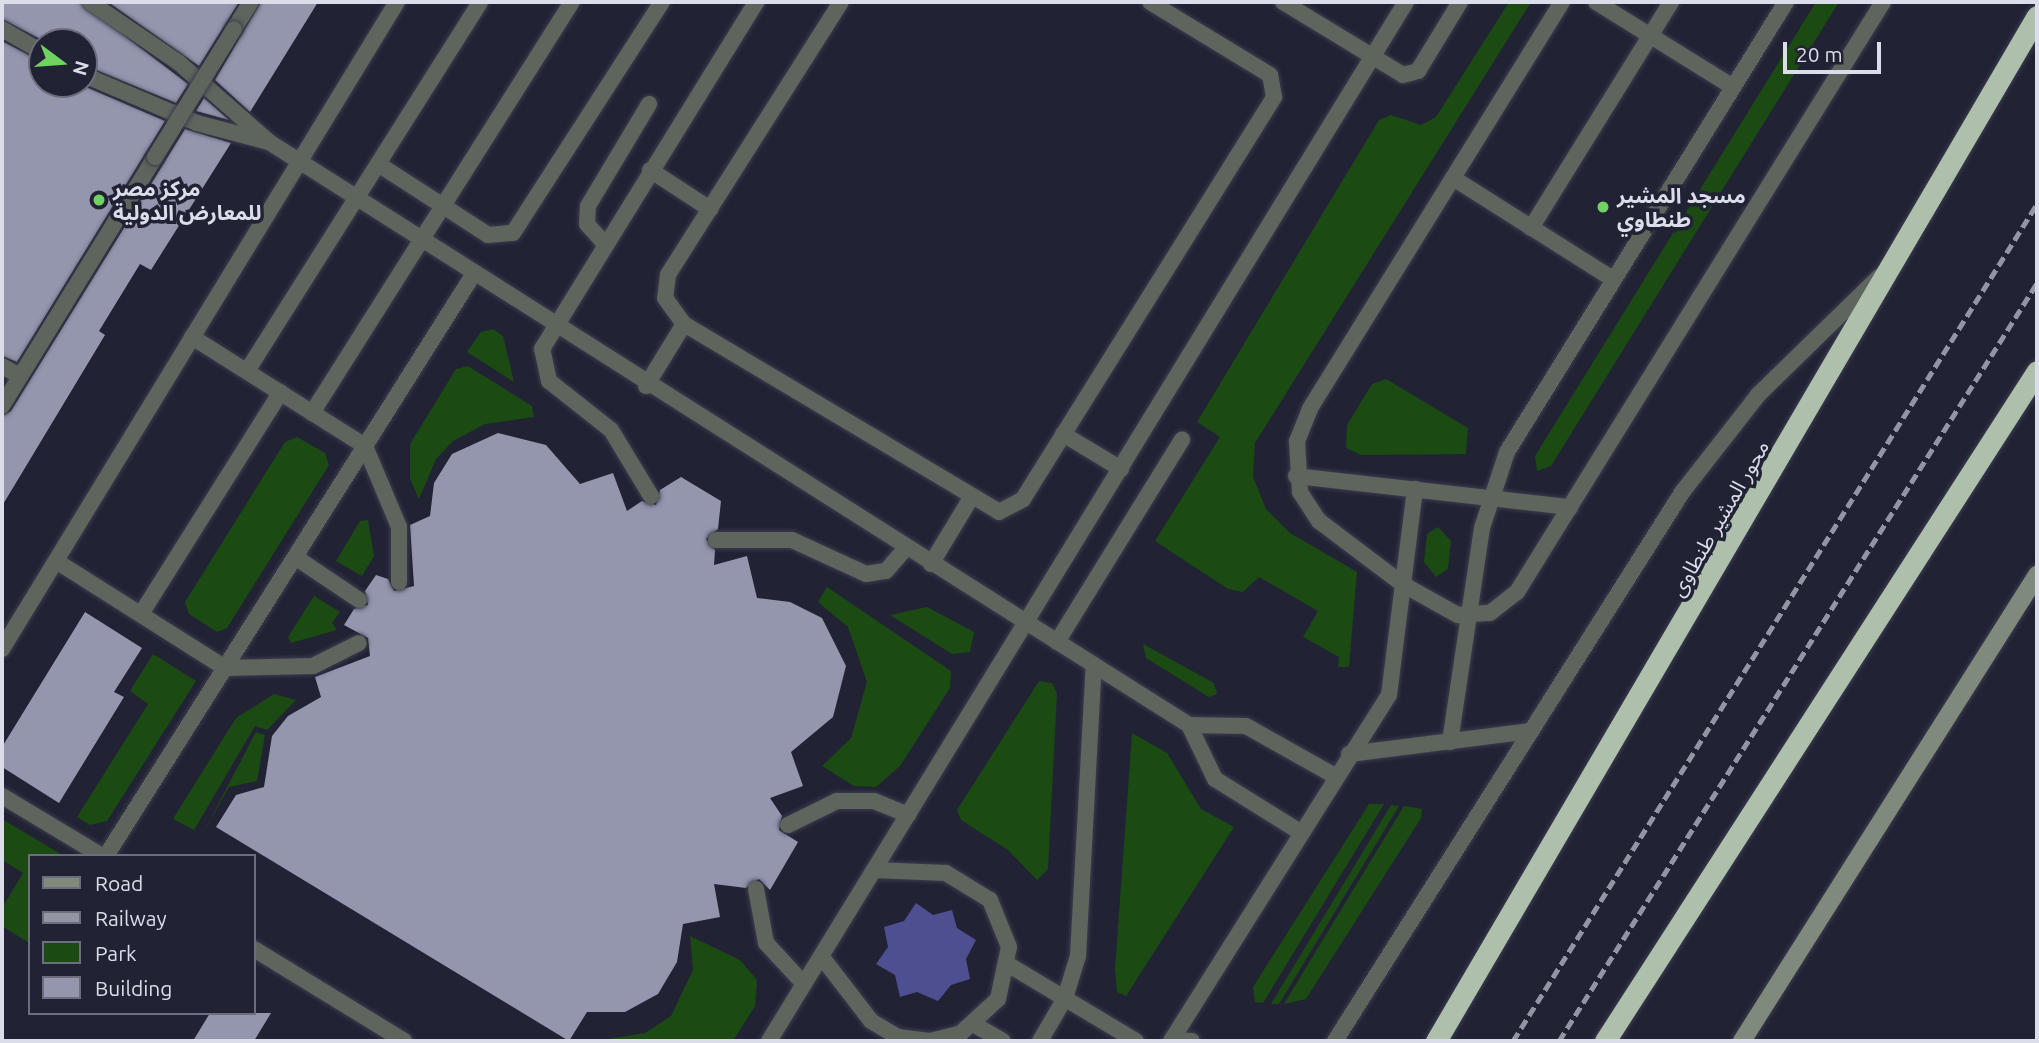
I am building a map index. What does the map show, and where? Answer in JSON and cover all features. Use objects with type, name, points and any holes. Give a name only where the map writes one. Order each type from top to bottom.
[{"type":"highway","name":"محور المشير طنطاوى","points":[[1436,1041],[1716,574],[1889,268],[2037,16]]},
{"type":"highway","points":[[1605,1041],[2037,371]]},
{"type":"street","points":[[1742,1041],[2037,575]]},
{"type":"lane","points":[[90,2],[178,62],[269,142],[299,162],[552,327],[1094,666],[1189,725],[1218,721],[1253,728],[1335,776]]},
{"type":"lane","points":[[2,406],[251,2]]},
{"type":"lane","points":[[2,649],[397,2]]},
{"type":"lane","points":[[247,371],[480,2]]},
{"type":"lane","points":[[312,413],[572,2]]},
{"type":"lane","points":[[377,164],[488,235],[513,233],[662,2]]},
{"type":"lane","points":[[651,496],[611,430],[549,381],[541,349],[604,243],[756,2]]},
{"type":"lane","points":[[841,2],[664,286],[668,308],[684,324],[971,498],[999,512],[1013,509],[1063,434],[1274,97],[1270,75],[1150,2]]},
{"type":"lane","points":[[1283,2],[1403,75],[1418,71],[1460,2]]},
{"type":"lane","points":[[769,1041],[1406,2]]},
{"type":"lane","points":[[1562,2],[1310,409],[1297,441],[1296,476],[1319,521],[1404,585],[1448,612],[1469,617],[1510,601],[1883,2]]},
{"type":"lane","points":[[1596,2],[1733,87]]},
{"type":"lane","points":[[1531,228],[1671,2]]},
{"type":"lane","points":[[1450,741],[1489,498],[1518,430],[1786,2]]},
{"type":"lane","points":[[2,29],[28,44]]},
{"type":"lane","points":[[98,81],[197,123],[269,142]]},
{"type":"lane","points":[[604,243],[587,224],[588,206],[649,104]]},
{"type":"lane","points":[[650,170],[710,209]]},
{"type":"lane","points":[[1453,178],[1614,279]]},
{"type":"lane","points":[[1335,1041],[1719,442],[1799,350],[1889,268]]},
{"type":"lane","points":[[105,854],[473,275]]},
{"type":"lane","points":[[646,386],[684,324]]},
{"type":"lane","points":[[192,337],[365,446],[399,527],[399,582]]},
{"type":"lane","points":[[2,366],[20,376]]},
{"type":"lane","points":[[141,614],[281,393]]},
{"type":"lane","points":[[1063,434],[1121,469]]},
{"type":"lane","points":[[1057,642],[1182,440]]},
{"type":"lane","points":[[1296,476],[1570,507]]},
{"type":"lane","points":[[1192,1041],[1171,1040],[1392,687],[1415,489]]},
{"type":"lane","points":[[931,564],[971,498]]},
{"type":"lane","points":[[716,540],[792,540],[866,575],[886,571],[906,548]]},
{"type":"lane","points":[[295,557],[359,600]]},
{"type":"lane","points":[[56,561],[225,668],[313,666],[359,643]]},
{"type":"lane","points":[[1040,1041],[1065,998],[1081,934],[1094,666]]},
{"type":"lane","points":[[1189,725],[1198,754],[1215,779],[1300,832]]},
{"type":"lane","points":[[1349,754],[1532,731]]},
{"type":"lane","points":[[2,796],[101,854]]},
{"type":"lane","points":[[788,825],[837,801],[874,801],[908,815]]},
{"type":"lane","points":[[821,956],[884,1030],[930,1041],[975,1024],[998,999],[1009,965],[1000,914],[977,888],[927,869],[874,870]]},
{"type":"lane","points":[[756,889],[766,943],[804,984]]},
{"type":"lane","points":[[256,950],[404,1041]]},
{"type":"lane","points":[[1009,965],[1136,1041]]},
{"type":"lane","points":[[975,1024],[1003,1041]]},
{"type":"green space","points":[[1509,2],[1531,2],[1255,443],[1253,477],[1266,509],[1290,533],[1357,572],[1349,667],[1338,667],[1339,657],[1303,637],[1318,611],[1259,577],[1243,592],[1228,589],[1155,541],[1220,437],[1197,422],[1379,120],[1391,115],[1421,125],[1436,117]]},
{"type":"green space","points":[[1816,2],[1839,2],[1551,466],[1537,471],[1535,456]]},
{"type":"green space","points":[[493,329],[503,336],[514,382],[467,352],[481,332]]},
{"type":"green space","points":[[468,366],[532,406],[534,417],[485,424],[453,441],[436,459],[419,499],[410,479],[410,444],[456,369]]},
{"type":"green space","points":[[1386,379],[1468,428],[1466,454],[1361,455],[1346,448],[1347,425],[1372,384]]},
{"type":"green space","points":[[297,437],[325,453],[329,465],[227,628],[217,632],[189,614],[185,602],[285,442]]},
{"type":"green space","points":[[368,520],[374,556],[362,576],[336,561],[360,521]]},
{"type":"green space","points":[[1438,527],[1451,541],[1448,569],[1436,577],[1424,562],[1427,534]]},
{"type":"green space","points":[[827,587],[951,671],[950,688],[900,766],[876,787],[854,786],[822,766],[851,738],[867,682],[848,627],[818,602]]},
{"type":"green space","points":[[314,596],[340,612],[332,623],[337,630],[291,643],[288,637]]},
{"type":"green space","points":[[927,607],[974,632],[970,652],[952,654],[890,615]]},
{"type":"green space","points":[[1143,644],[1214,683],[1217,694],[1209,697],[1146,658]]},
{"type":"green space","points":[[153,654],[196,681],[107,821],[90,825],[77,817],[148,704],[130,691]]},
{"type":"green space","points":[[1039,681],[1052,683],[1057,694],[1048,869],[1037,880],[1008,850],[961,820],[957,810]]},
{"type":"green space","points":[[274,694],[296,700],[267,730],[255,726],[194,830],[173,819],[236,718]]},
{"type":"green space","points":[[256,732],[265,735],[257,781],[229,787],[202,835]]},
{"type":"green space","points":[[1132,733],[1167,753],[1201,809],[1234,827],[1126,996],[1117,992],[1115,969]]},
{"type":"green space","points":[[1369,804],[1384,804],[1263,1003],[1255,1002],[1253,987]]},
{"type":"green space","points":[[1391,805],[1399,806],[1279,1004],[1271,1004]]},
{"type":"green space","points":[[1404,806],[1422,809],[1421,818],[1306,999],[1284,1004]]},
{"type":"green space","points":[[2,819],[61,854],[28,854],[28,942],[2,926],[2,908],[23,873],[2,860]]},
{"type":"green space","points":[[690,936],[740,960],[757,980],[755,1006],[733,1041],[596,1041],[645,1033],[671,1016],[693,970]]},
{"type":"shaded area","points":[[916,903],[933,915],[952,910],[957,928],[976,940],[966,959],[970,979],[951,985],[938,1001],[917,992],[900,997],[895,975],[876,964],[888,947],[884,927],[904,921]]},
{"type":"building","points":[[2,2],[80,2],[188,84],[176,103],[98,71],[98,28],[28,28],[28,33],[2,19]]},
{"type":"building","points":[[108,2],[239,2],[199,66]]},
{"type":"building","points":[[261,2],[318,2],[250,112],[215,80]]},
{"type":"building","points":[[2,41],[28,55],[28,98],[98,98],[98,92],[165,121],[17,362],[2,356]]},
{"type":"building","points":[[204,98],[229,120],[196,111]]},
{"type":"building","points":[[185,129],[231,143],[151,270],[140,264],[99,331],[105,335],[2,506],[2,416],[11,411]]},
{"type":"building","points":[[498,433],[546,445],[580,484],[613,473],[627,511],[642,501],[656,505],[660,490],[681,477],[721,501],[718,529],[706,539],[715,550],[714,565],[747,556],[757,598],[790,602],[822,618],[846,666],[833,717],[791,752],[803,786],[770,798],[782,816],[779,830],[798,842],[770,890],[759,879],[746,888],[714,884],[720,917],[683,924],[677,962],[658,994],[625,1012],[587,1012],[569,1041],[216,827],[236,795],[264,787],[272,736],[288,716],[321,697],[315,677],[370,656],[368,638],[344,625],[354,609],[368,605],[365,591],[376,575],[388,579],[394,591],[414,586],[410,525],[430,516],[434,483],[452,454]]},
{"type":"building","points":[[85,612],[142,648],[114,692],[124,697],[59,803],[2,767],[2,747]]},
{"type":"building","points":[[271,1013],[254,1041],[193,1041],[209,1015]]},
{"type":"railway","points":[[1513,1041],[2037,204]]},
{"type":"railway","points":[[1559,1041],[2037,283]]},
{"type":"place","name":"مركز مصر للمعارض الدولية","points":[[99,200]]},
{"type":"place","name":"مسجد المشير طنطاوي","points":[[1603,207]]}]
